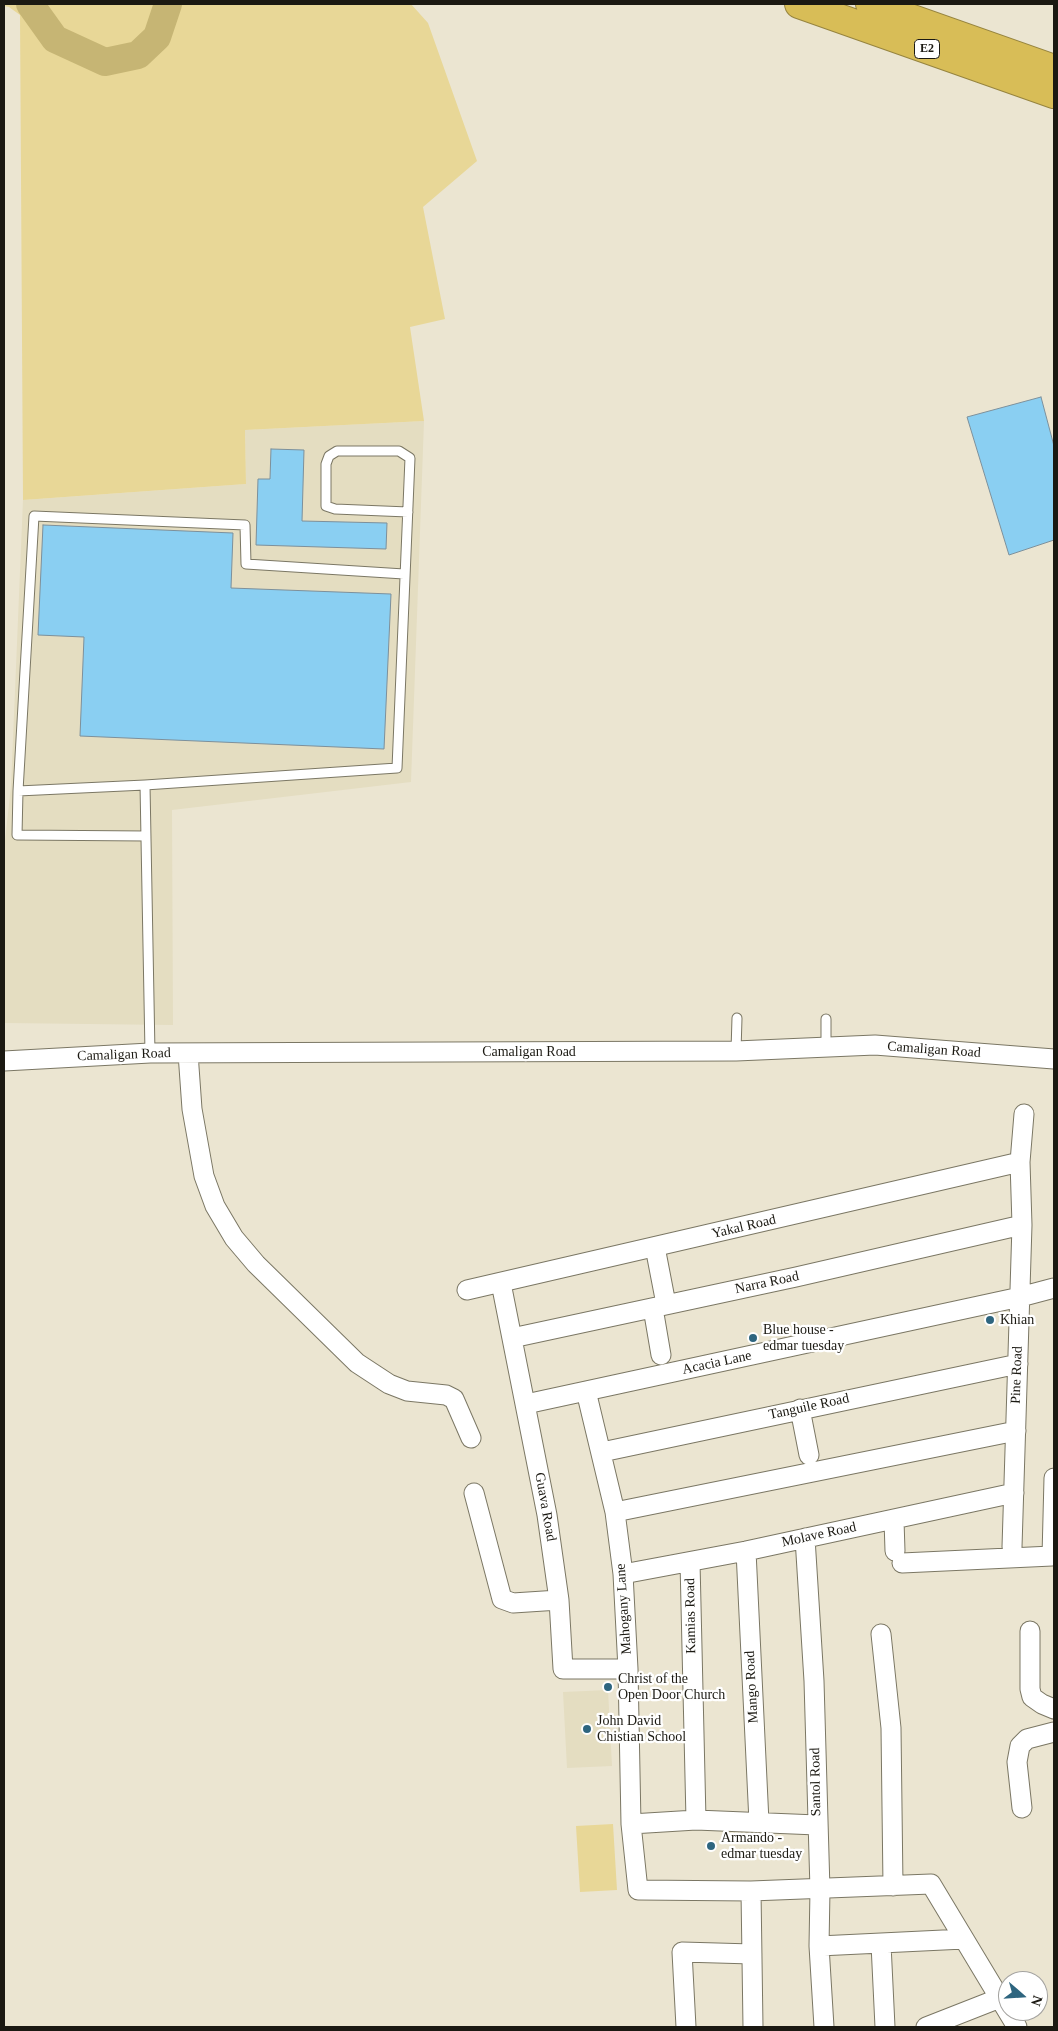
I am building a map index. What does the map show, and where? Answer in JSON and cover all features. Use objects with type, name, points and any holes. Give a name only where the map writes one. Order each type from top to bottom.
[{"type":"highway","name":"E2","points":[[799,4],[1054,94]]},
{"type":"highway","name":"E2","points":[[870,4],[1054,69]]},
{"type":"street","name":"Camaligan Road","points":[[4,1061],[150,1053],[736,1051],[875,1045],[1054,1059]]},
{"type":"street","points":[[188,1053],[192,1109],[204,1176],[215,1206],[234,1238],[256,1264],[356,1364],[389,1384],[407,1391],[446,1395],[454,1399],[471,1438]]},
{"type":"street","name":"Pine Road","points":[[1012,1547],[1022,1225],[1020,1162],[1024,1114]]},
{"type":"street","name":"Yakal Road","points":[[467,1290],[1020,1162]]},
{"type":"street","name":"Narra Road","points":[[512,1338],[1022,1225]]},
{"type":"street","points":[[655,1247],[660,1306],[661,1355]]},
{"type":"street","name":"Guava Road","points":[[501,1283],[547,1515],[559,1600],[563,1670],[628,1669]]},
{"type":"street","name":"Acacia Lane","points":[[526,1404],[1020,1298],[1054,1288]]},
{"type":"street","name":"Tanguile Road","points":[[602,1452],[800,1408],[1018,1364]]},
{"type":"street","name":"Mahogany Lane","points":[[586,1391],[615,1512],[623,1574],[628,1669],[631,1824],[638,1890],[751,1891]]},
{"type":"street","points":[[800,1408],[809,1455]]},
{"type":"street","points":[[615,1512],[1016,1431]]},
{"type":"street","points":[[894,1520],[898,1557],[1052,1556],[1054,1478]]},
{"type":"street","points":[[474,1493],[502,1599],[513,1603],[559,1600]]},
{"type":"street","name":"Molave Road","points":[[623,1574],[746,1552],[1014,1493]]},
{"type":"street","name":"Santol Road","points":[[805,1538],[814,1681],[820,1890],[819,1946],[824,2027]]},
{"type":"street","name":"Mango Road","points":[[746,1552],[759,1822]]},
{"type":"street","name":"Kamias Road","points":[[690,1562],[696,1820]]},
{"type":"street","points":[[1030,1631],[1030,1689],[1032,1697],[1042,1704],[1054,1708]]},
{"type":"street","points":[[881,1634],[891,1728],[893,1886]]},
{"type":"street","points":[[1022,1808],[1017,1762],[1020,1746],[1027,1738],[1054,1732]]},
{"type":"street","points":[[631,1824],[696,1820],[817,1825]]},
{"type":"street","points":[[752,2027],[751,1891],[820,1890],[931,1884],[998,1995]]},
{"type":"street","points":[[819,1946],[964,1939]]},
{"type":"street","points":[[880,1944],[885,2027]]},
{"type":"street","points":[[686,2027],[682,1952],[752,1954]]},
{"type":"street","points":[[926,2027],[998,1999]]},
{"type":"lane","points":[[18,790],[145,786],[397,768],[404,574],[408,512],[410,458],[400,451],[337,451],[329,456],[326,464],[326,506],[335,509],[408,512]]},
{"type":"lane","points":[[146,836],[18,835],[18,790],[34,516],[245,525],[246,564],[404,574]]},
{"type":"lane","points":[[145,786],[150,1053]]},
{"type":"lane","points":[[736,1051],[737,1018]]},
{"type":"lane","points":[[826,1018],[826,1047]]},
{"type":"shaded area","points":[[4,4],[411,4],[428,23],[477,161],[423,207],[445,319],[410,327],[424,421],[245,430],[246,484],[23,500],[20,15],[9,7],[4,6]]},
{"type":"shaded area","points":[[424,421],[411,782],[172,810],[173,1025],[4,1023],[4,849],[11,786],[23,500],[246,484],[245,430]]},
{"type":"shaded area","name":"John David Chistian School","points":[[608,1690],[612,1766],[567,1768],[563,1692]]},
{"type":"shaded area","points":[[613,1824],[617,1890],[580,1892],[576,1826]]},
{"type":"building","points":[[1041,397],[1054,446],[1054,540],[1009,555],[967,417]]},
{"type":"building","points":[[271,449],[304,450],[302,521],[387,523],[386,549],[256,545],[258,479],[270,479]]},
{"type":"building","points":[[43,525],[233,533],[231,588],[391,594],[384,749],[80,736],[84,637],[38,635]]},
{"type":"waterway","points":[[30,4],[55,39],[105,62],[138,55],[157,37],[168,4]]},
{"type":"place","name":"Khian","points":[[990,1320]]},
{"type":"place","name":"Blue house - edmar tuesday","points":[[753,1338]]},
{"type":"place","name":"Christ of the Open Door Church","points":[[608,1687]]},
{"type":"place","name":"John David Chistian School","points":[[587,1729]]},
{"type":"place","name":"Armando - edmar tuesday","points":[[711,1846]]}]
